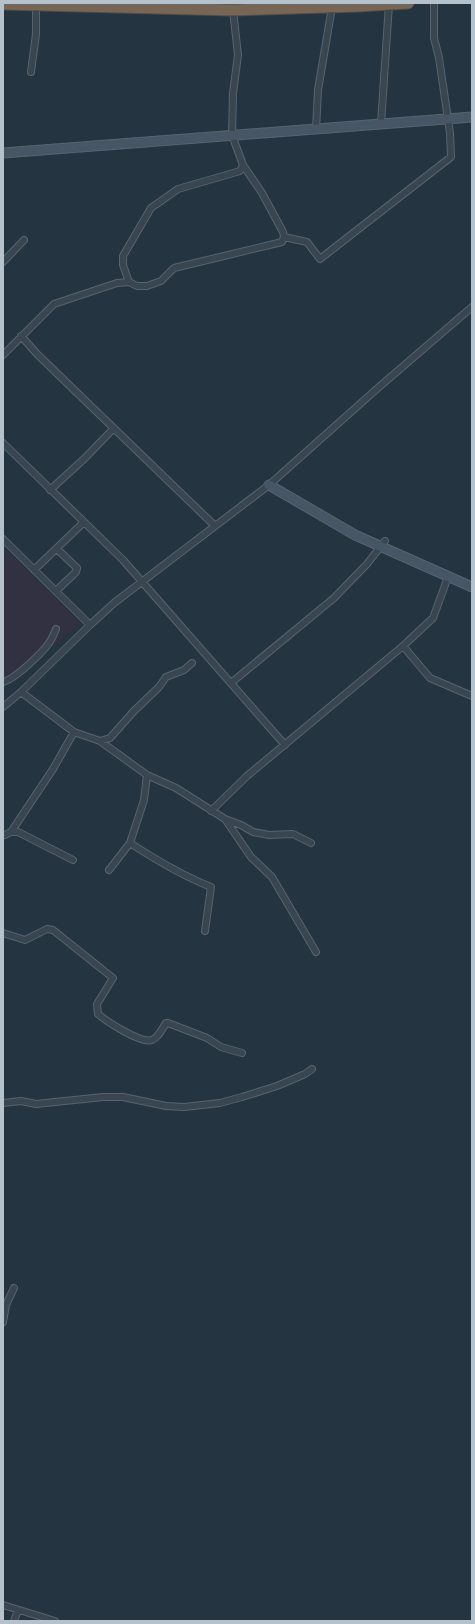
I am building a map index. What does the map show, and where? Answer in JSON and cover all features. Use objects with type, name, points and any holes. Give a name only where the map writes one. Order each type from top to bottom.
[{"type":"highway","points":[[3,4],[233,10],[408,3]]},
{"type":"street","points":[[284,237],[307,242],[320,259],[451,157],[448,118],[439,58],[434,38],[434,3]]},
{"type":"street","points":[[30,72],[36,34],[36,4]]},
{"type":"street","points":[[381,124],[389,4]]},
{"type":"street","points":[[316,129],[318,90],[332,7]]},
{"type":"street","points":[[3,355],[54,304],[117,283],[129,282],[137,286],[147,286],[161,280],[174,268],[282,242],[284,237],[283,232],[265,199],[243,165],[232,135],[233,93],[238,55],[233,10]]},
{"type":"street","points":[[3,153],[472,117]]},
{"type":"street","points":[[129,282],[123,265],[123,256],[152,208],[178,189],[240,171],[243,165]]},
{"type":"street","points":[[3,262],[24,240]]},
{"type":"street","points":[[3,707],[21,692],[90,625],[142,582],[269,485],[472,307]]},
{"type":"street","points":[[21,336],[38,355],[214,526]]},
{"type":"street","points":[[50,490],[84,459],[114,428]]},
{"type":"street","points":[[3,443],[123,560],[284,744]]},
{"type":"street","points":[[269,485],[355,535],[383,544],[448,577],[472,587]]},
{"type":"street","points":[[34,570],[84,522]]},
{"type":"street","points":[[3,539],[90,625]]},
{"type":"street","points":[[231,683],[334,598],[367,564],[383,544]]},
{"type":"street","points":[[56,591],[76,572],[77,568],[57,549]]},
{"type":"street","points":[[210,811],[247,776],[403,646],[433,618],[448,577]]},
{"type":"street","points":[[3,682],[7,681],[21,671],[49,643],[56,629]]},
{"type":"street","points":[[403,646],[430,678],[472,696]]},
{"type":"street","points":[[100,741],[110,738],[134,711],[159,687],[166,677],[184,670],[192,663]]},
{"type":"street","points":[[21,692],[74,732],[100,741],[147,774],[176,788],[224,819],[241,825],[253,832],[269,835],[294,834],[311,843]]},
{"type":"street","points":[[11,832],[53,769],[74,732]]},
{"type":"street","points":[[109,870],[130,843],[144,800],[147,774]]},
{"type":"street","points":[[224,819],[251,857],[272,876],[316,952]]},
{"type":"street","points":[[3,835],[11,832],[18,832],[73,860]]},
{"type":"street","points":[[130,843],[170,868],[210,887],[205,931]]},
{"type":"street","points":[[3,933],[25,940],[47,929],[53,930],[65,939],[113,978],[97,1004],[98,1014],[132,1035],[147,1041],[152,1040],[156,1038],[168,1022],[207,1038],[221,1047],[242,1053]]},
{"type":"street","points":[[3,1103],[21,1101],[36,1104],[102,1097],[123,1097],[166,1106],[184,1107],[220,1103],[242,1097],[277,1086],[305,1074],[312,1069]]},
{"type":"street","points":[[3,1322],[6,1305],[14,1288]]},
{"type":"street","points":[[3,1605],[55,1621]]},
{"type":"street","points":[[14,1621],[18,1610]]},
{"type":"shaded area","points":[[3,547],[80,623],[3,689]]}]
